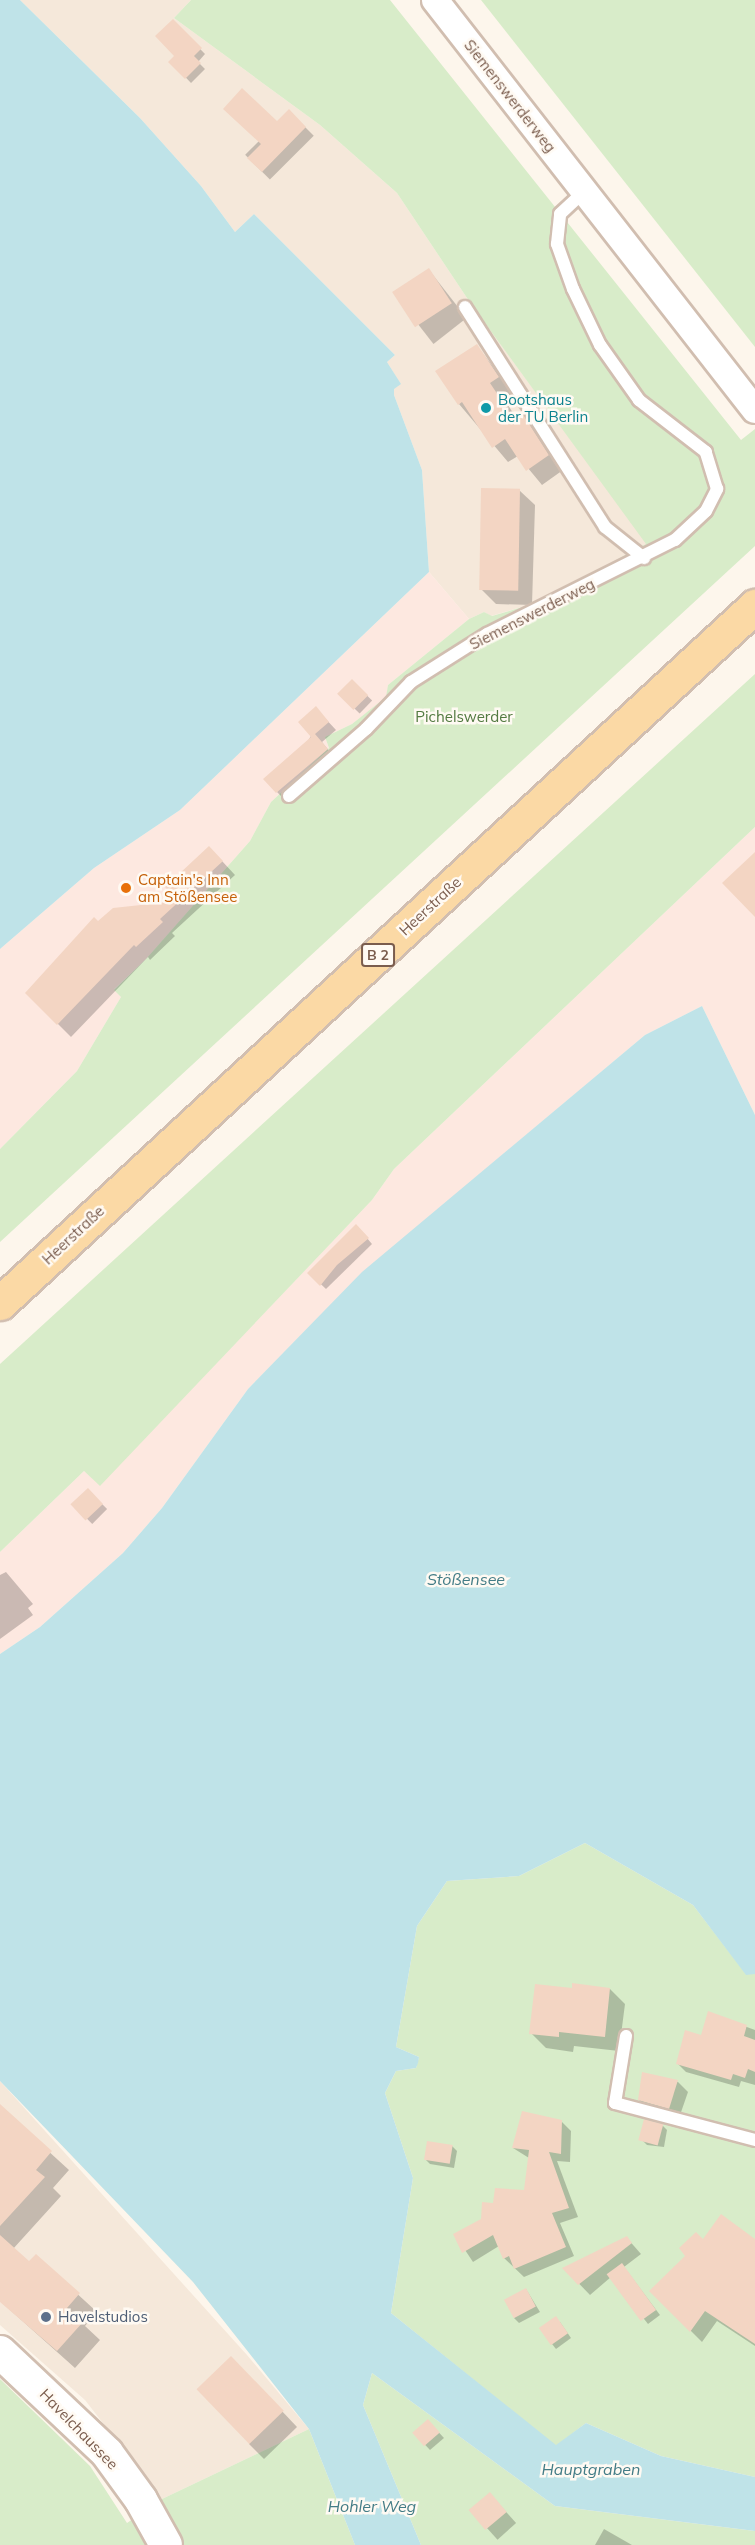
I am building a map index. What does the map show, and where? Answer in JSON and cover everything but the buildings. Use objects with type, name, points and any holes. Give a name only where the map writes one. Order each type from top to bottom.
[{"type":"main road","name":"Heerstraße","points":[[0,1303],[755,606]]},
{"type":"street","name":"Siemenswerderweg","points":[[435,0],[755,410]]},
{"type":"street","name":"Havelchaussee","points":[[0,2352],[107,2453],[141,2500],[166,2545]]},
{"type":"lane","name":"Siemenswerderweg","points":[[289,796],[366,729],[411,682],[487,634],[644,558],[675,540],[706,511],[717,489],[706,452],[639,400],[600,345],[573,289],[557,244],[560,214],[585,191]]},
{"type":"lane","points":[[465,307],[605,527],[644,558]]},
{"type":"lane","points":[[626,2036],[615,2103],[755,2140]]},
{"type":"shaded area","points":[[20,0],[191,0],[174,18],[320,125],[397,193],[471,304],[647,544],[536,603],[491,616],[484,612],[469,619],[429,572],[422,470],[394,395],[393,389],[400,383],[387,362],[395,355],[254,214],[235,232],[201,186],[140,118]]},
{"type":"shaded area","points":[[429,572],[469,619],[388,685],[387,697],[352,724],[325,737],[329,748],[271,802],[250,841],[146,959],[114,989],[121,997],[77,1071],[0,1149],[0,949],[94,868],[180,810]]},
{"type":"shaded area","points":[[755,827],[755,1115],[702,1006],[645,1035],[362,1273],[248,1389],[162,1508],[123,1553],[40,1627],[0,1654],[0,1552],[84,1471],[100,1485],[372,1200],[394,1169]]},
{"type":"shaded area","points":[[0,2081],[247,2355],[309,2429],[162,2499],[85,2400],[0,2325]]},
{"type":"green space","name":"Pichelswerder","points":[[191,0],[390,0],[741,440],[755,429],[755,546],[0,1242],[0,1149],[77,1071],[121,997],[114,990],[146,959],[250,841],[271,802],[329,748],[325,737],[352,724],[386,697],[388,685],[469,619],[484,612],[492,616],[536,603],[646,544],[471,304],[397,193],[320,125],[174,18]]},
{"type":"green space","points":[[481,0],[755,0],[755,347]]},
{"type":"green space","points":[[755,674],[755,827],[394,1169],[372,1200],[100,1486],[84,1471],[0,1552],[0,1364]]},
{"type":"green space","points":[[585,1843],[693,1905],[746,1974],[755,1974],[755,2477],[661,2456],[586,2423],[556,2446],[391,2313],[413,2178],[385,2093],[396,2071],[416,2068],[419,2057],[396,2047],[417,1926],[447,1881],[519,1876]]},
{"type":"green space","points":[[372,2373],[555,2506],[755,2531],[755,2545],[421,2545],[363,2405]]},
{"type":"green space","points":[[0,2379],[90,2466],[127,2523],[162,2499],[309,2429],[355,2545],[0,2545]]},
{"type":"water","points":[[0,0],[20,0],[140,118],[201,186],[235,232],[254,214],[395,355],[387,362],[401,384],[394,389],[394,395],[422,470],[429,572],[180,810],[94,868],[0,949]]},
{"type":"water","name":"Stößensee","points":[[702,1006],[755,1115],[755,1974],[746,1975],[693,1905],[585,1843],[519,1876],[447,1881],[417,1926],[396,2047],[419,2057],[418,2063],[416,2068],[396,2071],[385,2093],[413,2178],[391,2313],[556,2445],[586,2423],[661,2456],[755,2477],[755,2531],[555,2506],[372,2373],[363,2405],[421,2545],[355,2545],[309,2429],[193,2282],[0,2081],[0,1654],[40,1627],[123,1553],[162,1508],[248,1389],[362,1272],[645,1035]]},
{"type":"place","name":"Bootshaus der TU Berlin","points":[[486,408]]},
{"type":"place","name":"Captain's Inn am Stößensee","points":[[126,888]]},
{"type":"place","name":"Havelstudios","points":[[46,2317]]},
{"type":"water label","name":"Hauptgraben","points":[[591,2469]]},
{"type":"water label","name":"Hohler Weg","points":[[372,2506]]}]
